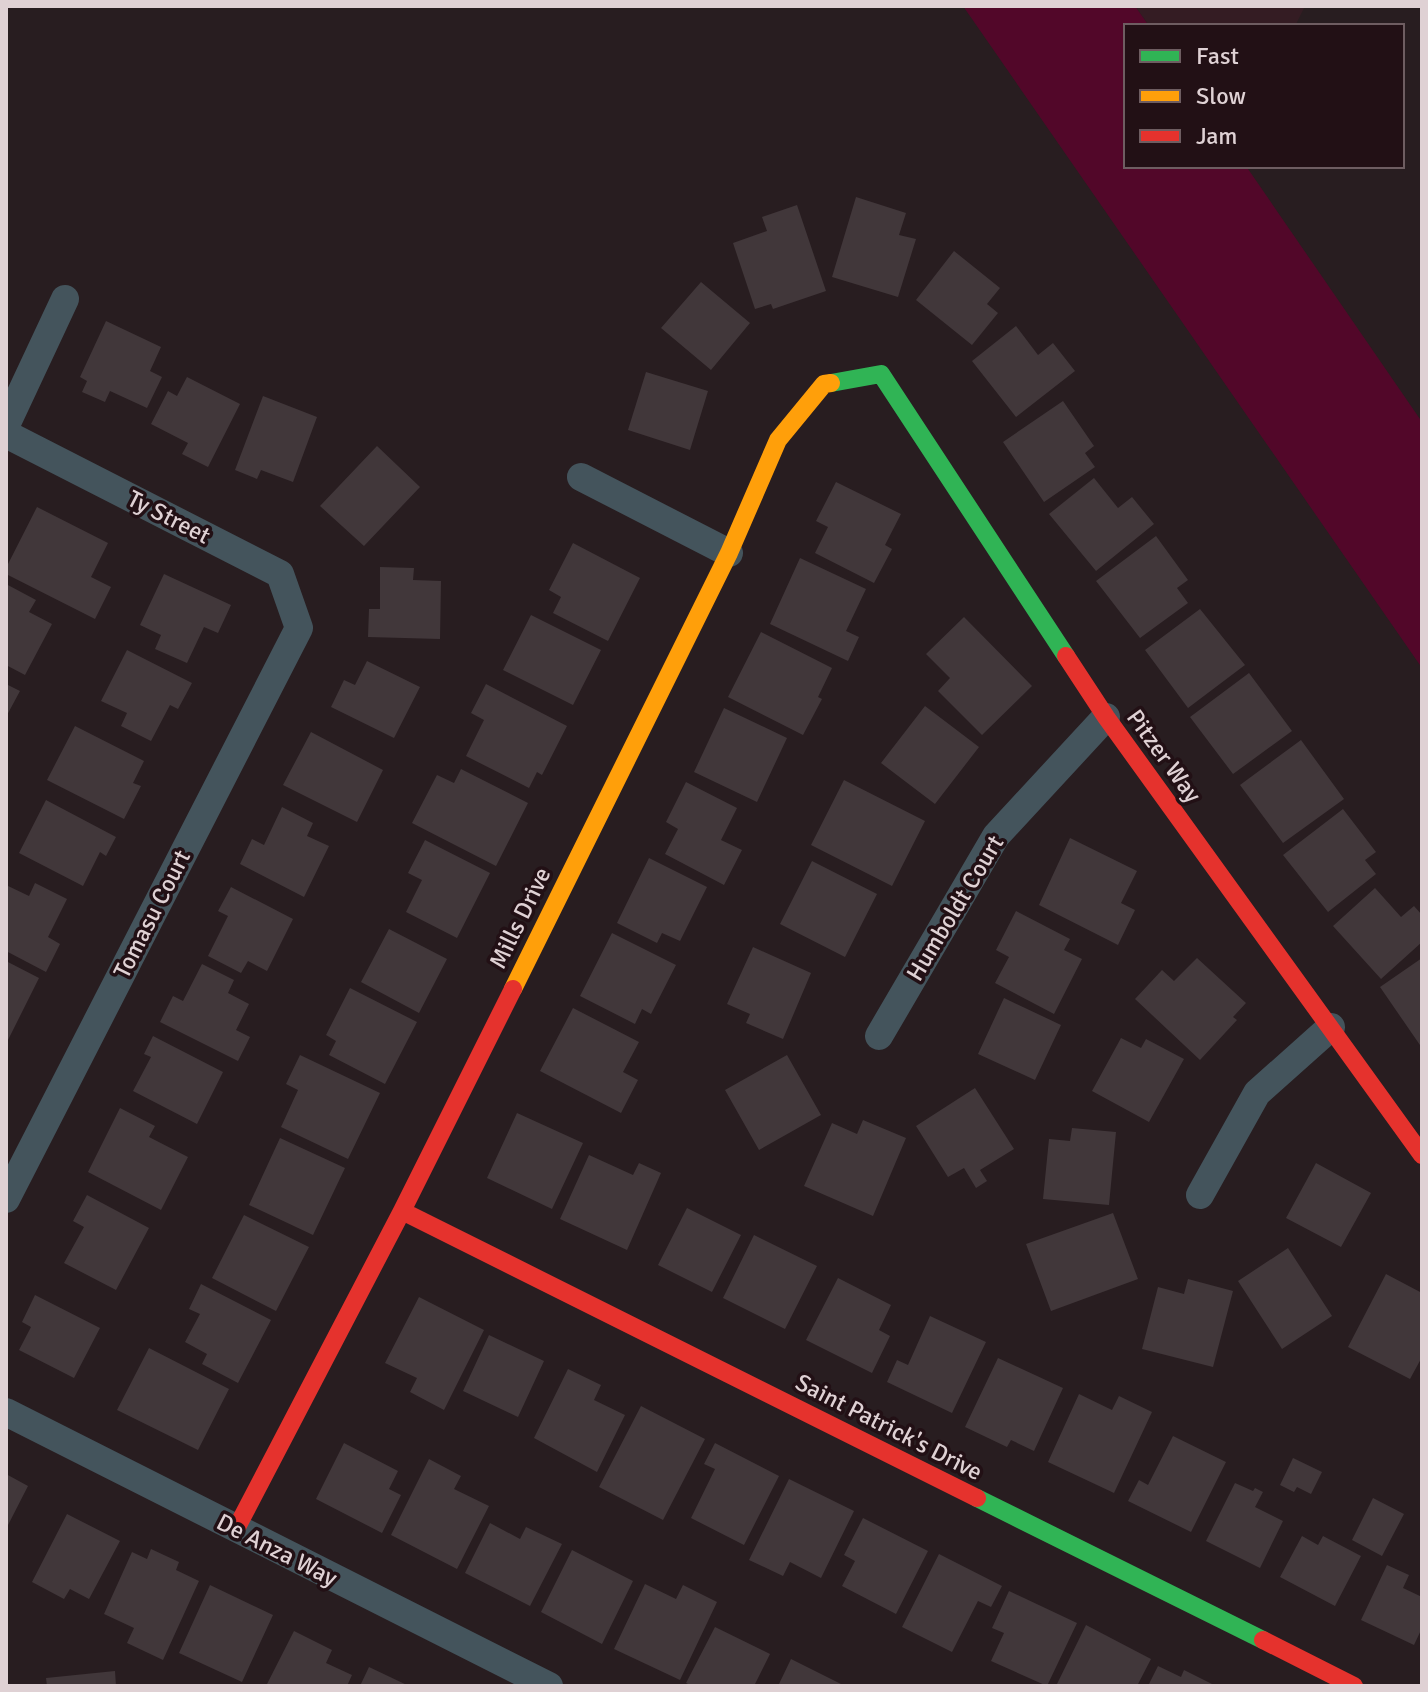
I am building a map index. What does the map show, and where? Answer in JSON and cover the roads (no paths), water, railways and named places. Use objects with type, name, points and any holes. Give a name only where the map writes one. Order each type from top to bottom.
[{"type":"street","points":[[6,425],[65,299]]},
{"type":"street","name":"Mills Drive","points":[[236,1529],[402,1211],[729,553],[778,440],[824,384],[881,374]]},
{"type":"street","name":"Pitzer Way","points":[[881,374],[1106,717],[1422,1155]]},
{"type":"street","name":"Ty Street","points":[[6,434],[280,574],[299,628]]},
{"type":"street","points":[[581,477],[729,553]]},
{"type":"street","name":"Tomasu Court","points":[[6,1199],[299,628]]},
{"type":"street","name":"Humboldt Court","points":[[879,1036],[996,836],[1106,717]]},
{"type":"street","points":[[1200,1195],[1257,1093],[1331,1027]]},
{"type":"street","name":"Saint Patrick's Drive","points":[[402,1211],[1354,1686]]},
{"type":"street","name":"De Anza Way","points":[[6,1412],[549,1686]]}]
